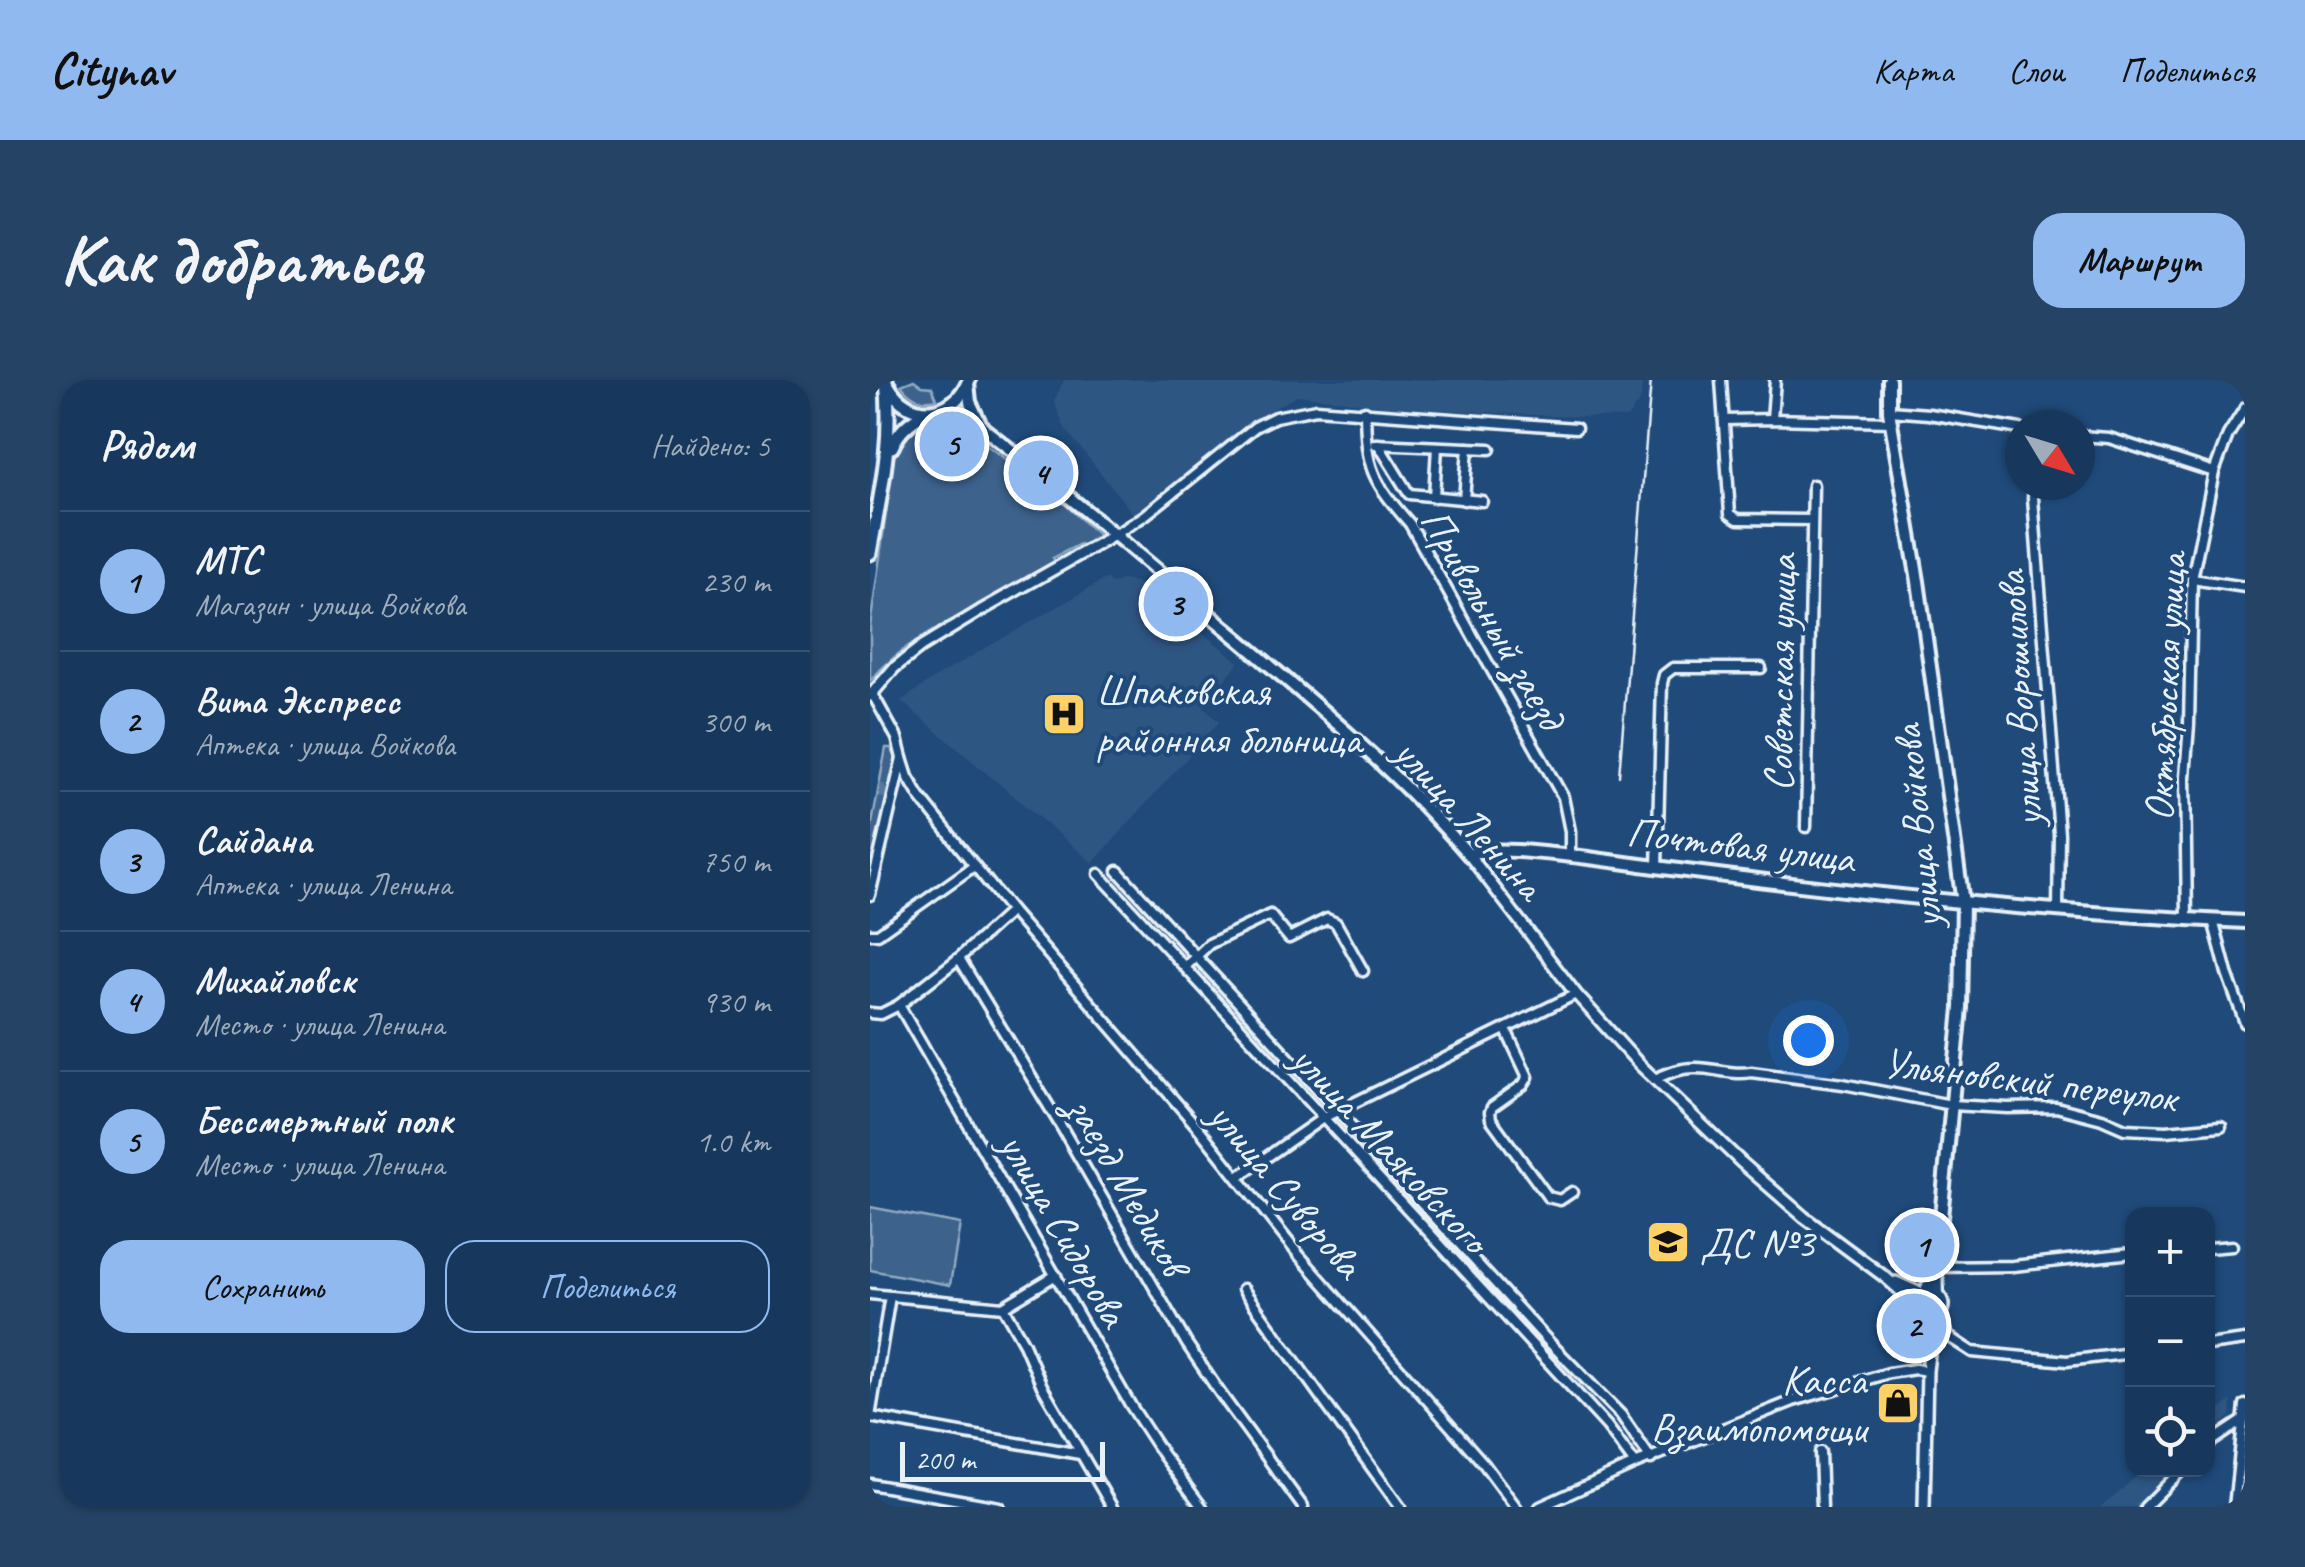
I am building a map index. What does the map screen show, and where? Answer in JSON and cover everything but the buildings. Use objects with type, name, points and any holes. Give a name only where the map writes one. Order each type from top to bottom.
[{"type":"main road","points":[[886,380],[896,398],[906,406],[933,411]]},
{"type":"main road","points":[[870,552],[888,456],[890,416],[886,380]]},
{"type":"main road","name":"улица Войкова","points":[[1889,380],[1890,417],[1918,580],[1963,903],[1961,1008],[1936,1268],[1928,1293]]},
{"type":"main road","points":[[888,456],[905,426],[956,400],[968,381]]},
{"type":"main road","points":[[968,381],[970,402],[983,428]]},
{"type":"main road","name":"улица Ленина","points":[[933,411],[965,418],[983,428],[1116,534],[1411,790],[1469,855]]},
{"type":"main road","name":"Почтовая улица","points":[[1469,855],[1477,850],[1499,850],[1570,856],[1963,903],[2245,922]]},
{"type":"street","name":"Советская улица","points":[[1722,380],[1730,514],[1738,519],[1812,520]]},
{"type":"street","points":[[1772,418],[1774,380]]},
{"type":"street","name":"Октябрьская улица","points":[[2187,918],[2185,778],[2192,579],[2214,472],[2228,436],[2245,408]]},
{"type":"street","points":[[871,694],[908,656],[1144,516],[1227,448],[1276,416],[1316,409],[1576,428]]},
{"type":"street","name":"Привольный заезд","points":[[1364,411],[1370,469],[1382,491],[1410,524],[1563,797],[1570,856]]},
{"type":"street","points":[[1724,420],[1929,414],[2005,426]]},
{"type":"street","points":[[2095,437],[2109,438],[2214,472]]},
{"type":"street","points":[[1365,444],[1490,449]]},
{"type":"street","points":[[1378,444],[1409,494],[1482,501]]},
{"type":"street","points":[[1434,498],[1438,447]]},
{"type":"street","points":[[1464,500],[1468,448]]},
{"type":"street","name":"Советская улица","points":[[1806,827],[1813,485]]},
{"type":"street","name":"улица Ворошилова","points":[[2035,500],[2059,834],[2058,910]]},
{"type":"street","points":[[2192,579],[2245,587]]},
{"type":"street","points":[[1657,868],[1664,676],[1673,668],[1762,668]]},
{"type":"street","name":"улица Суворова","points":[[871,694],[897,738],[920,797],[974,866],[1200,1130],[1298,1254],[1484,1464],[1516,1507]]},
{"type":"street","points":[[870,895],[902,758]]},
{"type":"street","points":[[1486,877],[1488,859],[1499,850]]},
{"type":"street","name":"улица Ленина","points":[[1469,855],[1576,994],[1638,1064],[1804,1218],[1885,1276],[1930,1317]]},
{"type":"street","points":[[870,934],[878,934],[974,866]]},
{"type":"street","name":"улица Маяковского","points":[[1118,871],[1620,1415],[1651,1459]]},
{"type":"street","name":"улица Маяковского","points":[[1100,874],[1608,1426],[1636,1464]]},
{"type":"street","points":[[870,1014],[881,1014],[899,1004],[1011,911]]},
{"type":"street","points":[[1186,966],[1209,944],[1270,915],[1289,938],[1327,919],[1336,923],[1363,971]]},
{"type":"street","points":[[2213,920],[2245,1023]]},
{"type":"street","name":"заезд Медиков","points":[[959,958],[1188,1344],[1303,1507]]},
{"type":"street","points":[[1238,1177],[1322,1118],[1576,994]]},
{"type":"street","name":"улица Сидорова","points":[[899,1004],[1131,1406],[1202,1507]]},
{"type":"street","points":[[1506,1030],[1528,1076],[1523,1085],[1492,1107],[1491,1119],[1548,1197],[1560,1200],[1572,1192]]},
{"type":"street","name":"Ульяновский переулок","points":[[1655,1079],[1675,1070],[1697,1068],[1751,1072],[1952,1104],[2056,1107],[2124,1129],[2166,1132],[2221,1126]]},
{"type":"street","points":[[2215,1247],[2232,1246]]},
{"type":"street","points":[[1936,1268],[2013,1266],[2125,1254]]},
{"type":"street","points":[[870,1294],[1003,1308],[1056,1275]]},
{"type":"street","name":"улица Ленина","points":[[1885,1276],[1928,1293]]},
{"type":"street","points":[[1243,1289],[1400,1507]]},
{"type":"street","points":[[1916,1305],[1928,1293],[1942,1300],[1942,1308],[1930,1317]]},
{"type":"street","points":[[890,1296],[870,1417],[1080,1454]]},
{"type":"street","points":[[1003,1308],[1042,1386],[1112,1507]]},
{"type":"street","points":[[1924,1507],[1930,1317]]},
{"type":"street","points":[[1930,1317],[1949,1337],[1972,1352],[2067,1361],[2125,1355]]},
{"type":"street","points":[[2215,1343],[2245,1340]]},
{"type":"street","points":[[1540,1507],[1822,1390],[1889,1372],[1926,1371]]},
{"type":"street","points":[[2234,1507],[2245,1405]]},
{"type":"street","points":[[2215,1439],[2244,1420]]},
{"type":"street","points":[[1820,1452],[1822,1507]]},
{"type":"street","points":[[2145,1507],[2175,1477]]},
{"type":"street","points":[[870,1484],[999,1507]]},
{"type":"shaded area","points":[[1064,380],[1642,380],[1641,399],[1627,418],[1393,407],[1298,395],[1248,423],[1137,519],[1064,427],[1054,401]]},
{"type":"shaded area","name":"Шпаковская районная больница","points":[[1107,578],[1111,584],[1121,580],[1136,582],[1239,662],[1203,707],[1219,722],[1093,863],[901,701]]},
{"type":"shaded area","points":[[2232,1400],[2231,1416],[2215,1430],[2215,1413]]},
{"type":"shaded area","points":[[2135,1477],[2169,1477],[2140,1507],[2100,1507]]},
{"type":"green space","points":[[914,380],[932,387],[937,399],[917,398],[901,385]]},
{"type":"green space","points":[[942,420],[963,427],[1067,506],[1099,539],[1053,558],[1057,563],[932,631],[899,653],[870,681],[870,627],[894,457],[913,432]]},
{"type":"green space","points":[[886,748],[891,748],[897,760],[870,885],[870,834]]},
{"type":"green space","points":[[870,1207],[960,1224],[950,1285],[870,1270]]},
{"type":"railway","points":[[1619,776],[1651,380]]},
{"type":"place","name":"Бессмертный полк","points":[[952,444]]},
{"type":"place","name":"Михайловск","points":[[1041,473]]},
{"type":"place","name":"Сайдана","points":[[1176,604]]},
{"type":"place","name":"Шпаковская районная больница","points":[[1064,714]]},
{"type":"place","name":"ДС №3","points":[[1668,1242]]},
{"type":"place","name":"МТС","points":[[1922,1245]]},
{"type":"place","name":"Вита Экспресс","points":[[1914,1326]]},
{"type":"place","name":"Касса Взаимопомощи","points":[[1898,1403]]}]
